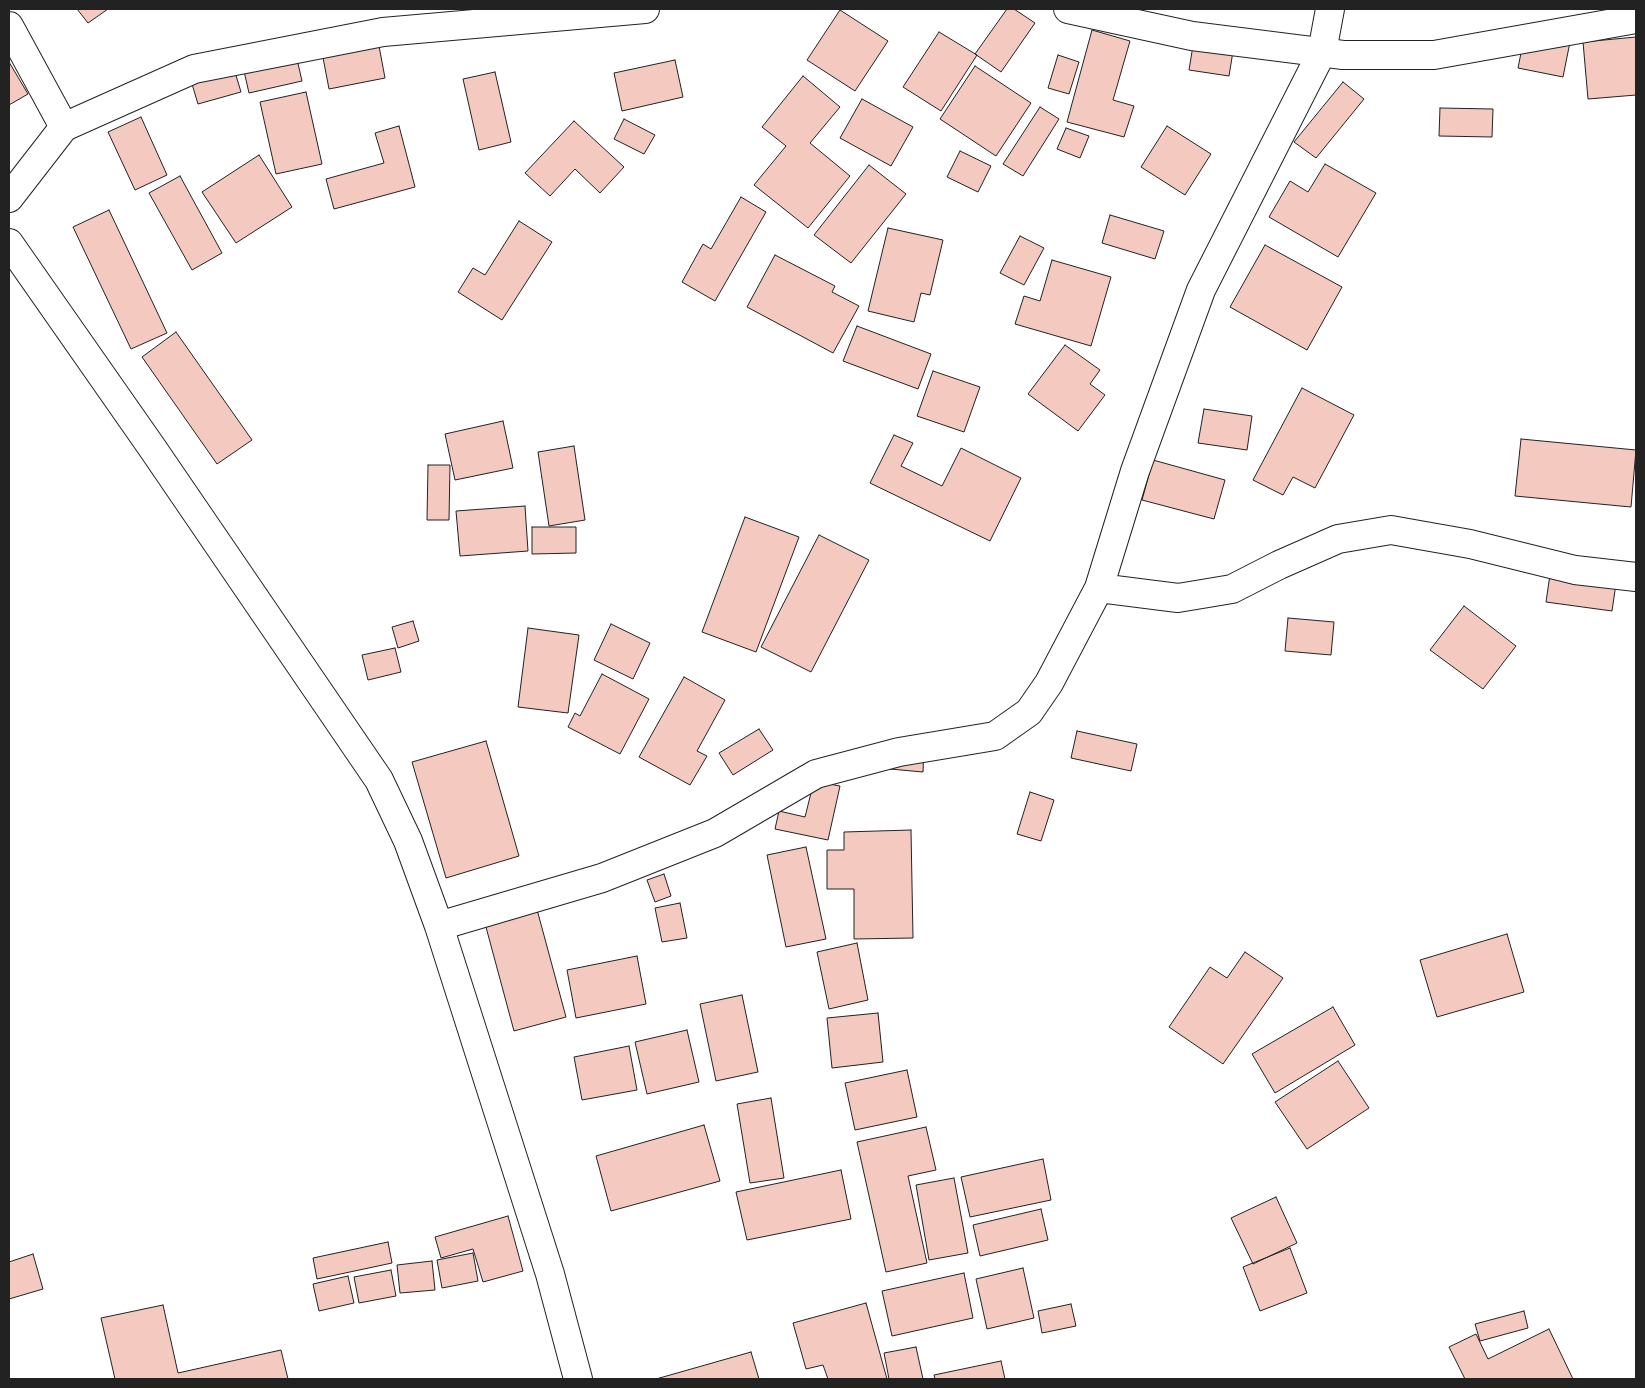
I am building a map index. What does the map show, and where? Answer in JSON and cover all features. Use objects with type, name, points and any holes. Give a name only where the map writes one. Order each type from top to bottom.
[{"type":"street","points":[[9,198],[64,127],[194,69],[383,32],[645,9]]},
{"type":"street","points":[[1068,9],[1192,36],[1343,55],[1434,55],[1636,19]]},
{"type":"street","points":[[439,926],[602,878],[715,833],[816,774],[899,752],[995,736],[1030,712],[1049,682],[1099,588],[1135,471],[1201,290],[1322,52],[1330,9]]},
{"type":"street","points":[[9,26],[64,127]]},
{"type":"street","points":[[9,243],[153,449],[379,780],[408,841],[439,926],[550,1274],[578,1379]]},
{"type":"street","points":[[1099,588],[1178,598],[1232,588],[1338,539],[1391,530],[1470,544],[1575,570],[1636,577]]},
{"type":"building","points":[[77,9],[108,9],[88,23]]},
{"type":"building","points":[[1007,9],[1014,9],[1035,23],[1001,72],[975,54]]},
{"type":"building","points":[[840,10],[888,41],[855,91],[807,60]]},
{"type":"building","points":[[1526,28],[1571,37],[1563,77],[1518,68]]},
{"type":"building","points":[[1092,30],[1130,41],[1113,100],[1134,106],[1124,137],[1067,122]]},
{"type":"building","points":[[939,32],[977,55],[941,111],[903,87]]},
{"type":"building","points":[[1195,33],[1235,39],[1229,76],[1189,70]]},
{"type":"building","points":[[1636,37],[1636,95],[1588,99],[1583,42]]},
{"type":"building","points":[[320,42],[379,46],[385,78],[329,89]]},
{"type":"building","points":[[294,46],[302,81],[249,93],[241,58]]},
{"type":"building","points":[[1058,55],[1079,62],[1069,94],[1048,88]]},
{"type":"building","points":[[675,60],[683,97],[622,111],[614,73]]},
{"type":"building","points":[[9,62],[28,94],[9,105]]},
{"type":"building","points":[[232,62],[241,92],[198,104],[189,74]]},
{"type":"building","points":[[975,66],[1031,103],[996,156],[940,119]]},
{"type":"building","points":[[495,72],[511,142],[479,150],[463,79]]},
{"type":"building","points":[[803,76],[840,107],[810,143],[850,176],[808,228],[754,185],[786,146],[762,127]]},
{"type":"building","points":[[1343,82],[1364,99],[1316,158],[1294,142]]},
{"type":"building","points":[[306,92],[322,164],[276,174],[260,102]]},
{"type":"building","points":[[862,99],[913,127],[891,166],[840,138]]},
{"type":"building","points":[[1040,107],[1059,119],[1023,176],[1003,164]]},
{"type":"building","points":[[1440,108],[1493,109],[1492,137],[1439,136]]},
{"type":"building","points":[[141,117],[167,175],[135,190],[108,132]]},
{"type":"building","points":[[624,119],[655,135],[644,154],[614,139]]},
{"type":"building","points":[[574,121],[624,167],[600,193],[575,169],[550,196],[525,173]]},
{"type":"building","points":[[399,126],[415,187],[334,209],[326,179],[384,163],[375,133]]},
{"type":"building","points":[[1167,126],[1211,154],[1185,195],[1141,167]]},
{"type":"building","points":[[1066,128],[1089,136],[1080,158],[1057,149]]},
{"type":"building","points":[[960,151],[991,166],[978,192],[947,177]]},
{"type":"building","points":[[259,155],[292,207],[236,243],[202,192]]},
{"type":"building","points":[[1325,164],[1376,193],[1338,257],[1269,217],[1290,181],[1308,192]]},
{"type":"building","points":[[869,165],[906,194],[851,263],[814,235]]},
{"type":"building","points":[[180,176],[222,253],[192,270],[149,193]]},
{"type":"building","points":[[741,197],[766,212],[715,301],[682,282],[703,244],[711,249]]},
{"type":"building","points":[[109,210],[167,333],[131,349],[73,227]]},
{"type":"building","points":[[1110,215],[1164,231],[1155,259],[1102,243]]},
{"type":"building","points":[[519,221],[552,242],[502,320],[458,292],[473,268],[485,275]]},
{"type":"building","points":[[888,228],[943,240],[930,295],[921,293],[914,322],[868,311]]},
{"type":"building","points":[[1020,236],[1044,248],[1024,285],[1000,273]]},
{"type":"building","points":[[1265,245],[1342,287],[1307,350],[1230,307]]},
{"type":"building","points":[[775,255],[835,286],[832,292],[859,306],[833,353],[747,307]]},
{"type":"building","points":[[1052,260],[1111,277],[1091,346],[1015,324],[1024,296],[1040,301]]},
{"type":"building","points":[[857,326],[931,354],[918,389],[843,361]]},
{"type":"building","points":[[176,332],[252,440],[217,464],[142,357]]},
{"type":"building","points":[[1065,345],[1100,370],[1090,384],[1105,395],[1078,431],[1028,394]]},
{"type":"building","points":[[933,371],[980,387],[964,432],[917,416]]},
{"type":"building","points":[[1302,388],[1354,415],[1315,488],[1293,477],[1283,495],[1253,480]]},
{"type":"building","points":[[1204,409],[1252,416],[1247,450],[1198,443]]},
{"type":"building","points":[[503,421],[513,468],[455,480],[445,434]]},
{"type":"building","points":[[894,435],[913,443],[901,466],[942,486],[961,448],[1021,478],[990,541],[870,483]]},
{"type":"building","points":[[1521,439],[1636,450],[1631,507],[1515,496]]},
{"type":"building","points":[[574,446],[585,520],[549,526],[538,452]]},
{"type":"building","points":[[1153,460],[1225,480],[1214,519],[1142,500]]},
{"type":"building","points":[[428,465],[450,465],[449,520],[427,520]]},
{"type":"building","points":[[525,506],[528,551],[460,556],[456,511]]},
{"type":"building","points":[[745,517],[799,537],[756,652],[702,632]]},
{"type":"building","points":[[532,527],[576,527],[576,553],[532,554]]},
{"type":"building","points":[[819,535],[869,560],[811,672],[761,647]]},
{"type":"building","points":[[1552,561],[1618,570],[1612,611],[1546,602]]},
{"type":"building","points":[[1464,606],[1516,646],[1483,689],[1430,650]]},
{"type":"building","points":[[1288,618],[1334,622],[1331,655],[1285,651]]},
{"type":"building","points":[[413,621],[419,641],[398,648],[392,627]]},
{"type":"building","points":[[611,624],[650,643],[633,679],[594,660]]},
{"type":"building","points":[[528,628],[579,635],[568,713],[518,707]]},
{"type":"building","points":[[395,648],[401,672],[368,680],[362,655]]},
{"type":"building","points":[[602,674],[649,699],[620,754],[568,727],[575,713],[580,716]]},
{"type":"building","points":[[684,677],[725,700],[697,751],[707,756],[690,785],[639,757]]},
{"type":"building","points":[[759,729],[773,750],[733,775],[719,753]]},
{"type":"building","points":[[1077,731],[1137,744],[1131,771],[1071,758]]},
{"type":"building","points":[[486,741],[519,856],[446,878],[412,762]]},
{"type":"building","points":[[891,742],[924,743],[923,772],[890,769]]},
{"type":"building","points":[[814,781],[840,786],[828,840],[775,829],[779,811],[805,817]]},
{"type":"building","points":[[1030,792],[1054,800],[1041,841],[1017,834]]},
{"type":"building","points":[[911,830],[913,938],[854,939],[854,889],[827,889],[827,850],[844,850],[844,832]]},
{"type":"building","points":[[806,847],[826,939],[786,947],[767,855]]},
{"type":"building","points":[[664,874],[671,896],[655,902],[647,880]]},
{"type":"building","points":[[535,902],[566,1017],[514,1031],[483,916]]},
{"type":"building","points":[[680,903],[687,938],[662,942],[655,908]]},
{"type":"building","points":[[1507,934],[1524,992],[1437,1017],[1420,960]]},
{"type":"building","points":[[857,943],[868,1000],[829,1009],[817,952]]},
{"type":"building","points":[[1245,952],[1283,978],[1223,1064],[1169,1027],[1210,967],[1227,978]]},
{"type":"building","points":[[637,956],[646,1004],[576,1018],[567,970]]},
{"type":"building","points":[[742,995],[758,1072],[716,1081],[700,1004]]},
{"type":"building","points":[[1333,1007],[1355,1045],[1275,1093],[1252,1054]]},
{"type":"building","points":[[878,1013],[883,1062],[832,1068],[827,1018]]},
{"type":"building","points":[[687,1030],[699,1082],[647,1094],[635,1042]]},
{"type":"building","points":[[629,1046],[637,1090],[582,1100],[574,1057]]},
{"type":"building","points":[[1338,1061],[1369,1108],[1307,1149],[1275,1102]]},
{"type":"building","points":[[907,1070],[917,1117],[855,1130],[845,1083]]},
{"type":"building","points":[[771,1098],[784,1178],[750,1183],[737,1104]]},
{"type":"building","points":[[704,1125],[720,1181],[611,1211],[596,1156]]},
{"type":"building","points":[[926,1127],[936,1170],[908,1176],[927,1263],[886,1272],[857,1142]]},
{"type":"building","points":[[1043,1159],[1051,1200],[970,1217],[961,1177]]},
{"type":"building","points":[[841,1170],[851,1219],[747,1240],[736,1192]]},
{"type":"building","points":[[954,1178],[968,1253],[929,1260],[916,1185]]},
{"type":"building","points":[[1276,1197],[1297,1243],[1253,1264],[1231,1218]]},
{"type":"building","points":[[1041,1209],[1048,1240],[980,1256],[973,1225]]},
{"type":"building","points":[[508,1216],[523,1271],[483,1282],[473,1249],[441,1258],[435,1237]]},
{"type":"building","points":[[388,1242],[392,1263],[317,1279],[313,1258]]},
{"type":"building","points":[[1290,1248],[1307,1293],[1260,1311],[1243,1267]]},
{"type":"building","points":[[473,1253],[478,1281],[442,1288],[437,1260]]},
{"type":"building","points":[[33,1254],[43,1289],[9,1299],[9,1262]]},
{"type":"building","points":[[432,1261],[435,1290],[400,1293],[397,1265]]},
{"type":"building","points":[[1023,1268],[1034,1318],[987,1329],[976,1279]]},
{"type":"building","points":[[391,1270],[396,1296],[359,1303],[354,1277]]},
{"type":"building","points":[[964,1273],[973,1318],[892,1336],[882,1291]]},
{"type":"building","points":[[348,1276],[354,1303],[319,1311],[313,1284]]},
{"type":"building","points":[[866,1303],[887,1379],[828,1379],[823,1365],[806,1369],[793,1323]]},
{"type":"building","points":[[1071,1304],[1076,1326],[1042,1333],[1038,1311]]},
{"type":"building","points":[[163,1305],[178,1373],[281,1350],[288,1379],[115,1379],[101,1318]]},
{"type":"building","points":[[1524,1311],[1528,1328],[1480,1341],[1475,1324]]},
{"type":"building","points":[[1549,1329],[1573,1379],[1465,1379],[1449,1347],[1476,1334],[1488,1359]]},
{"type":"building","points":[[916,1347],[923,1379],[889,1379],[884,1353]]},
{"type":"building","points":[[751,1352],[759,1379],[656,1379]]},
{"type":"building","points":[[1001,1361],[1005,1379],[935,1379],[934,1375]]}]
